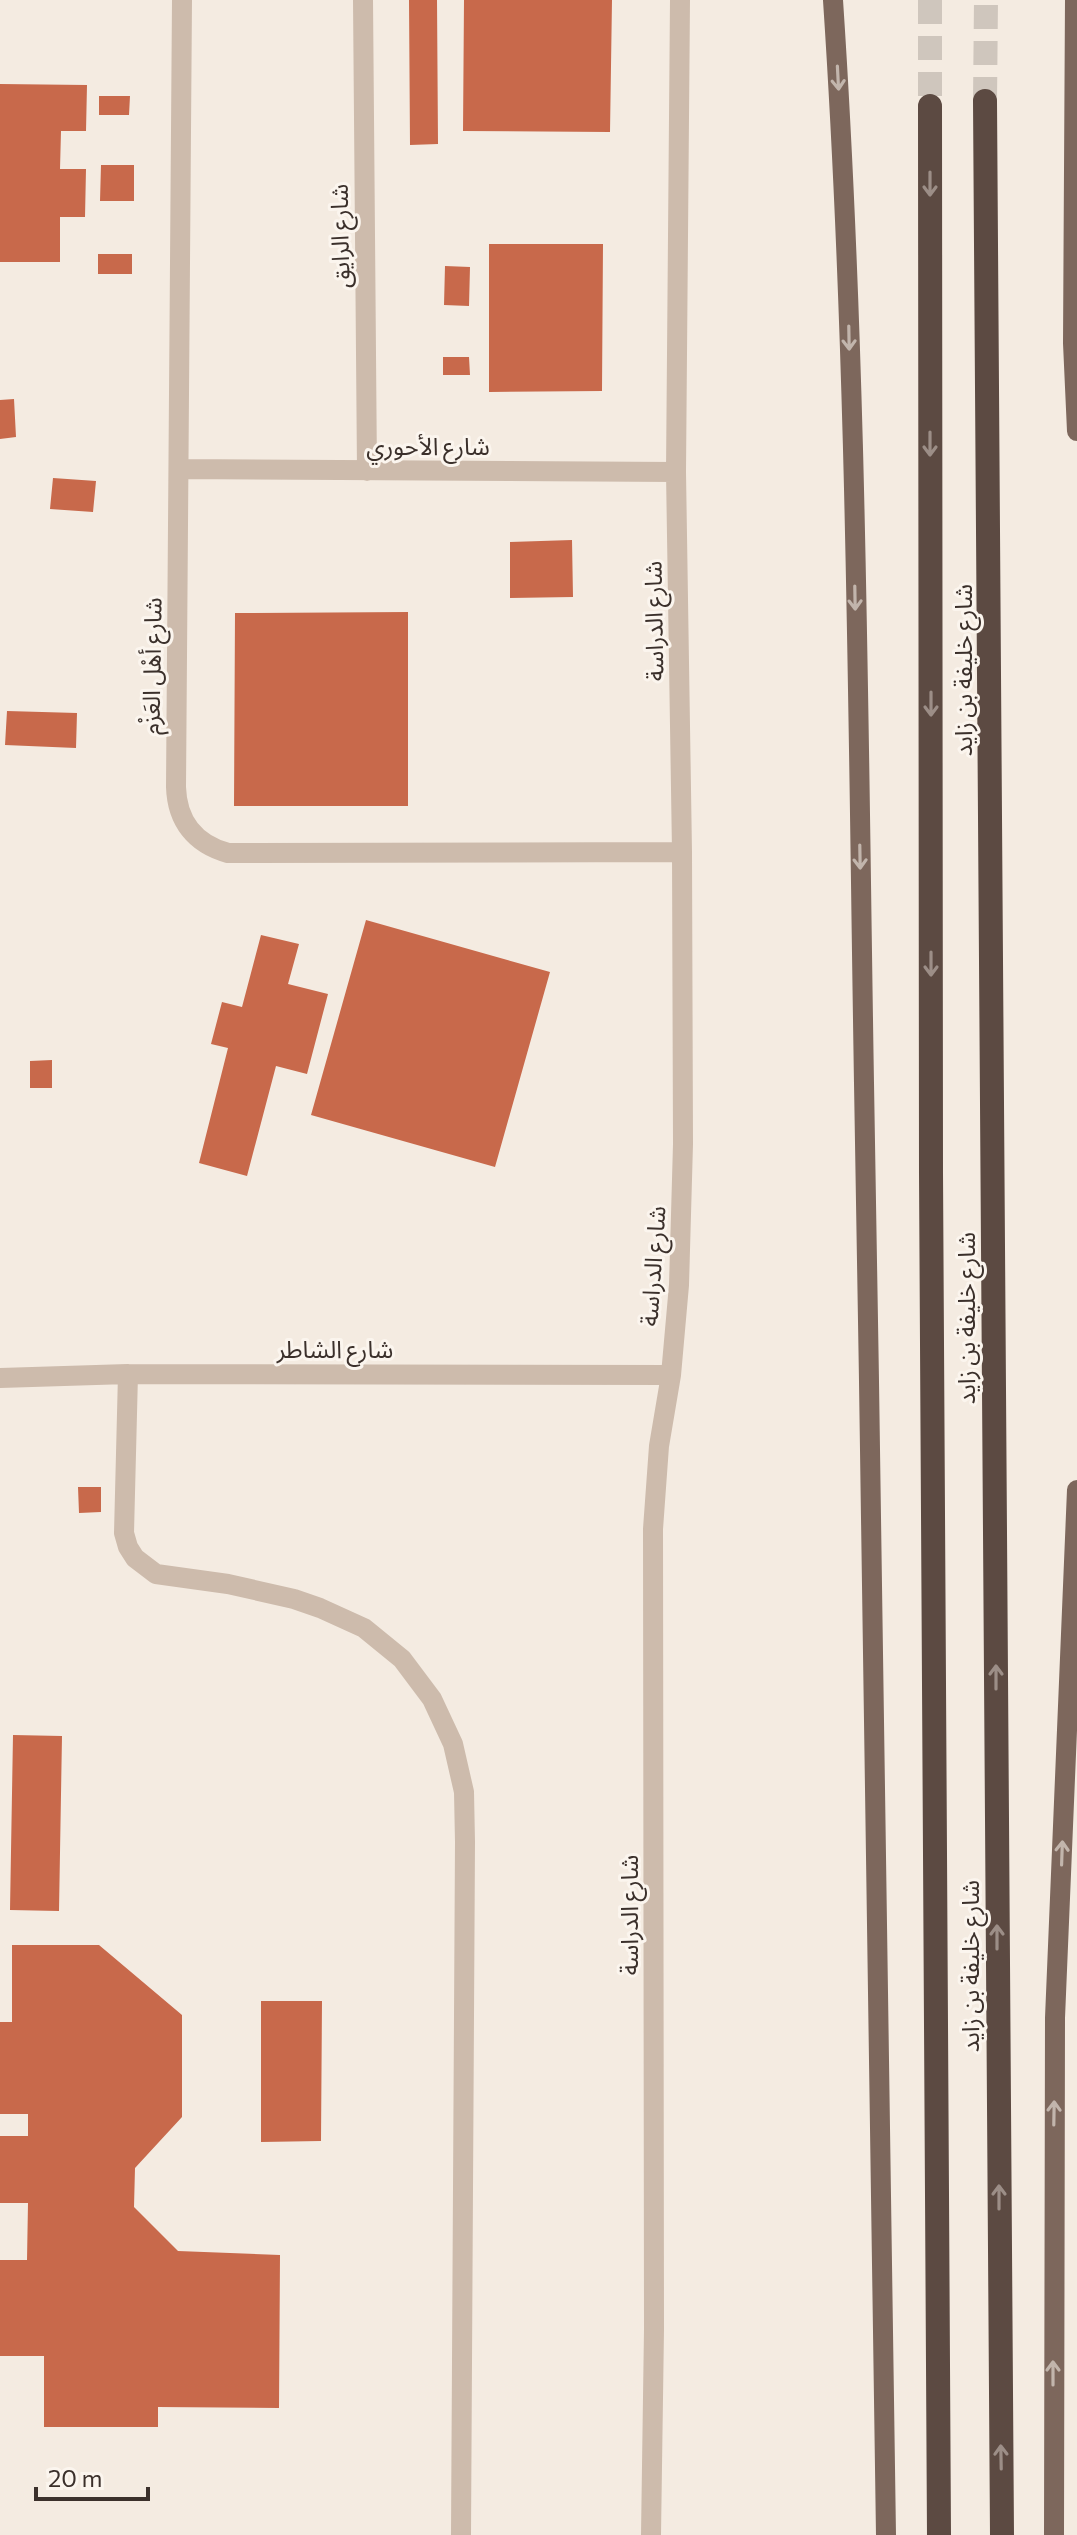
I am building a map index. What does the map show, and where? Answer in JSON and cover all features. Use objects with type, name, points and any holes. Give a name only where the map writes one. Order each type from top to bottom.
[{"type":"highway","name":"شارع خليفة بن زايد","points":[[985,101],[1002,2535]]},
{"type":"highway","name":"شارع خليفة بن زايد","points":[[930,106],[931,1173],[939,2535]]},
{"type":"main road","points":[[833,0],[849,315],[880,1931],[886,2535]]},
{"type":"main road","points":[[1075,0],[1073,343],[1077,431]]},
{"type":"main road","points":[[1054,2535],[1052,2229],[1055,2018],[1077,1490]]},
{"type":"street","name":"شارع أهْل العَزْم","points":[[182,0],[176,802],[189,830],[200,841],[228,853],[682,852]]},
{"type":"street","name":"شارع الرايق","points":[[363,0],[367,471]]},
{"type":"street","name":"شارع الدراسة","points":[[651,2535],[654,2329],[653,1529],[659,1446],[671,1375],[681,1248],[682,852],[676,472],[680,0]]},
{"type":"street","name":"شارع الأحوري","points":[[179,469],[676,472]]},
{"type":"street","name":"شارع الشاطر","points":[[0,1378],[128,1374],[671,1375]]},
{"type":"street","points":[[128,1374],[124,1533],[135,1558],[156,1574],[228,1584],[294,1599],[364,1628],[402,1659],[432,1699],[453,1744],[464,1792],[465,1842],[461,2535]]},
{"type":"building","points":[[409,0],[437,0],[438,144],[410,145]]},
{"type":"building","points":[[464,0],[612,0],[610,132],[463,131]]},
{"type":"building","points":[[0,84],[87,85],[86,131],[61,131],[60,169],[86,169],[85,217],[60,217],[60,262],[0,262]]},
{"type":"building","points":[[99,96],[130,96],[129,115],[99,115]]},
{"type":"building","points":[[101,165],[134,165],[134,201],[100,201]]},
{"type":"building","points":[[489,244],[603,244],[602,391],[489,392]]},
{"type":"building","points":[[98,254],[132,254],[132,274],[98,274]]},
{"type":"building","points":[[445,266],[470,267],[469,306],[444,305]]},
{"type":"building","points":[[443,357],[469,357],[470,375],[443,375]]},
{"type":"building","points":[[14,399],[16,437],[0,439],[0,400]]},
{"type":"building","points":[[53,478],[96,481],[93,512],[50,509]]},
{"type":"building","points":[[572,540],[573,597],[510,598],[510,542]]},
{"type":"building","points":[[408,612],[408,806],[234,806],[235,613]]},
{"type":"building","points":[[7,711],[77,713],[76,748],[5,745]]},
{"type":"building","points":[[366,920],[550,972],[495,1167],[311,1115]]},
{"type":"building","points":[[261,935],[299,944],[288,984],[328,994],[307,1074],[276,1066],[247,1176],[199,1163],[228,1048],[211,1044],[222,1002],[242,1007]]},
{"type":"building","points":[[52,1060],[52,1088],[30,1088],[30,1061]]},
{"type":"building","points":[[78,1487],[101,1487],[101,1512],[79,1513]]},
{"type":"building","points":[[13,1735],[62,1736],[59,1911],[10,1910]]},
{"type":"building","points":[[12,1945],[99,1945],[182,2015],[182,2117],[135,2168],[134,2207],[178,2251],[280,2255],[279,2408],[158,2407],[158,2427],[44,2427],[44,2356],[0,2356],[0,2260],[27,2260],[28,2203],[0,2203],[0,2136],[28,2136],[28,2114],[0,2114],[0,2022],[12,2022]]},
{"type":"building","points":[[261,2001],[322,2001],[321,2141],[261,2142]]},
{"type":"tunnel","points":[[930,0],[930,106]]},
{"type":"tunnel","points":[[985,101],[986,0]]}]
